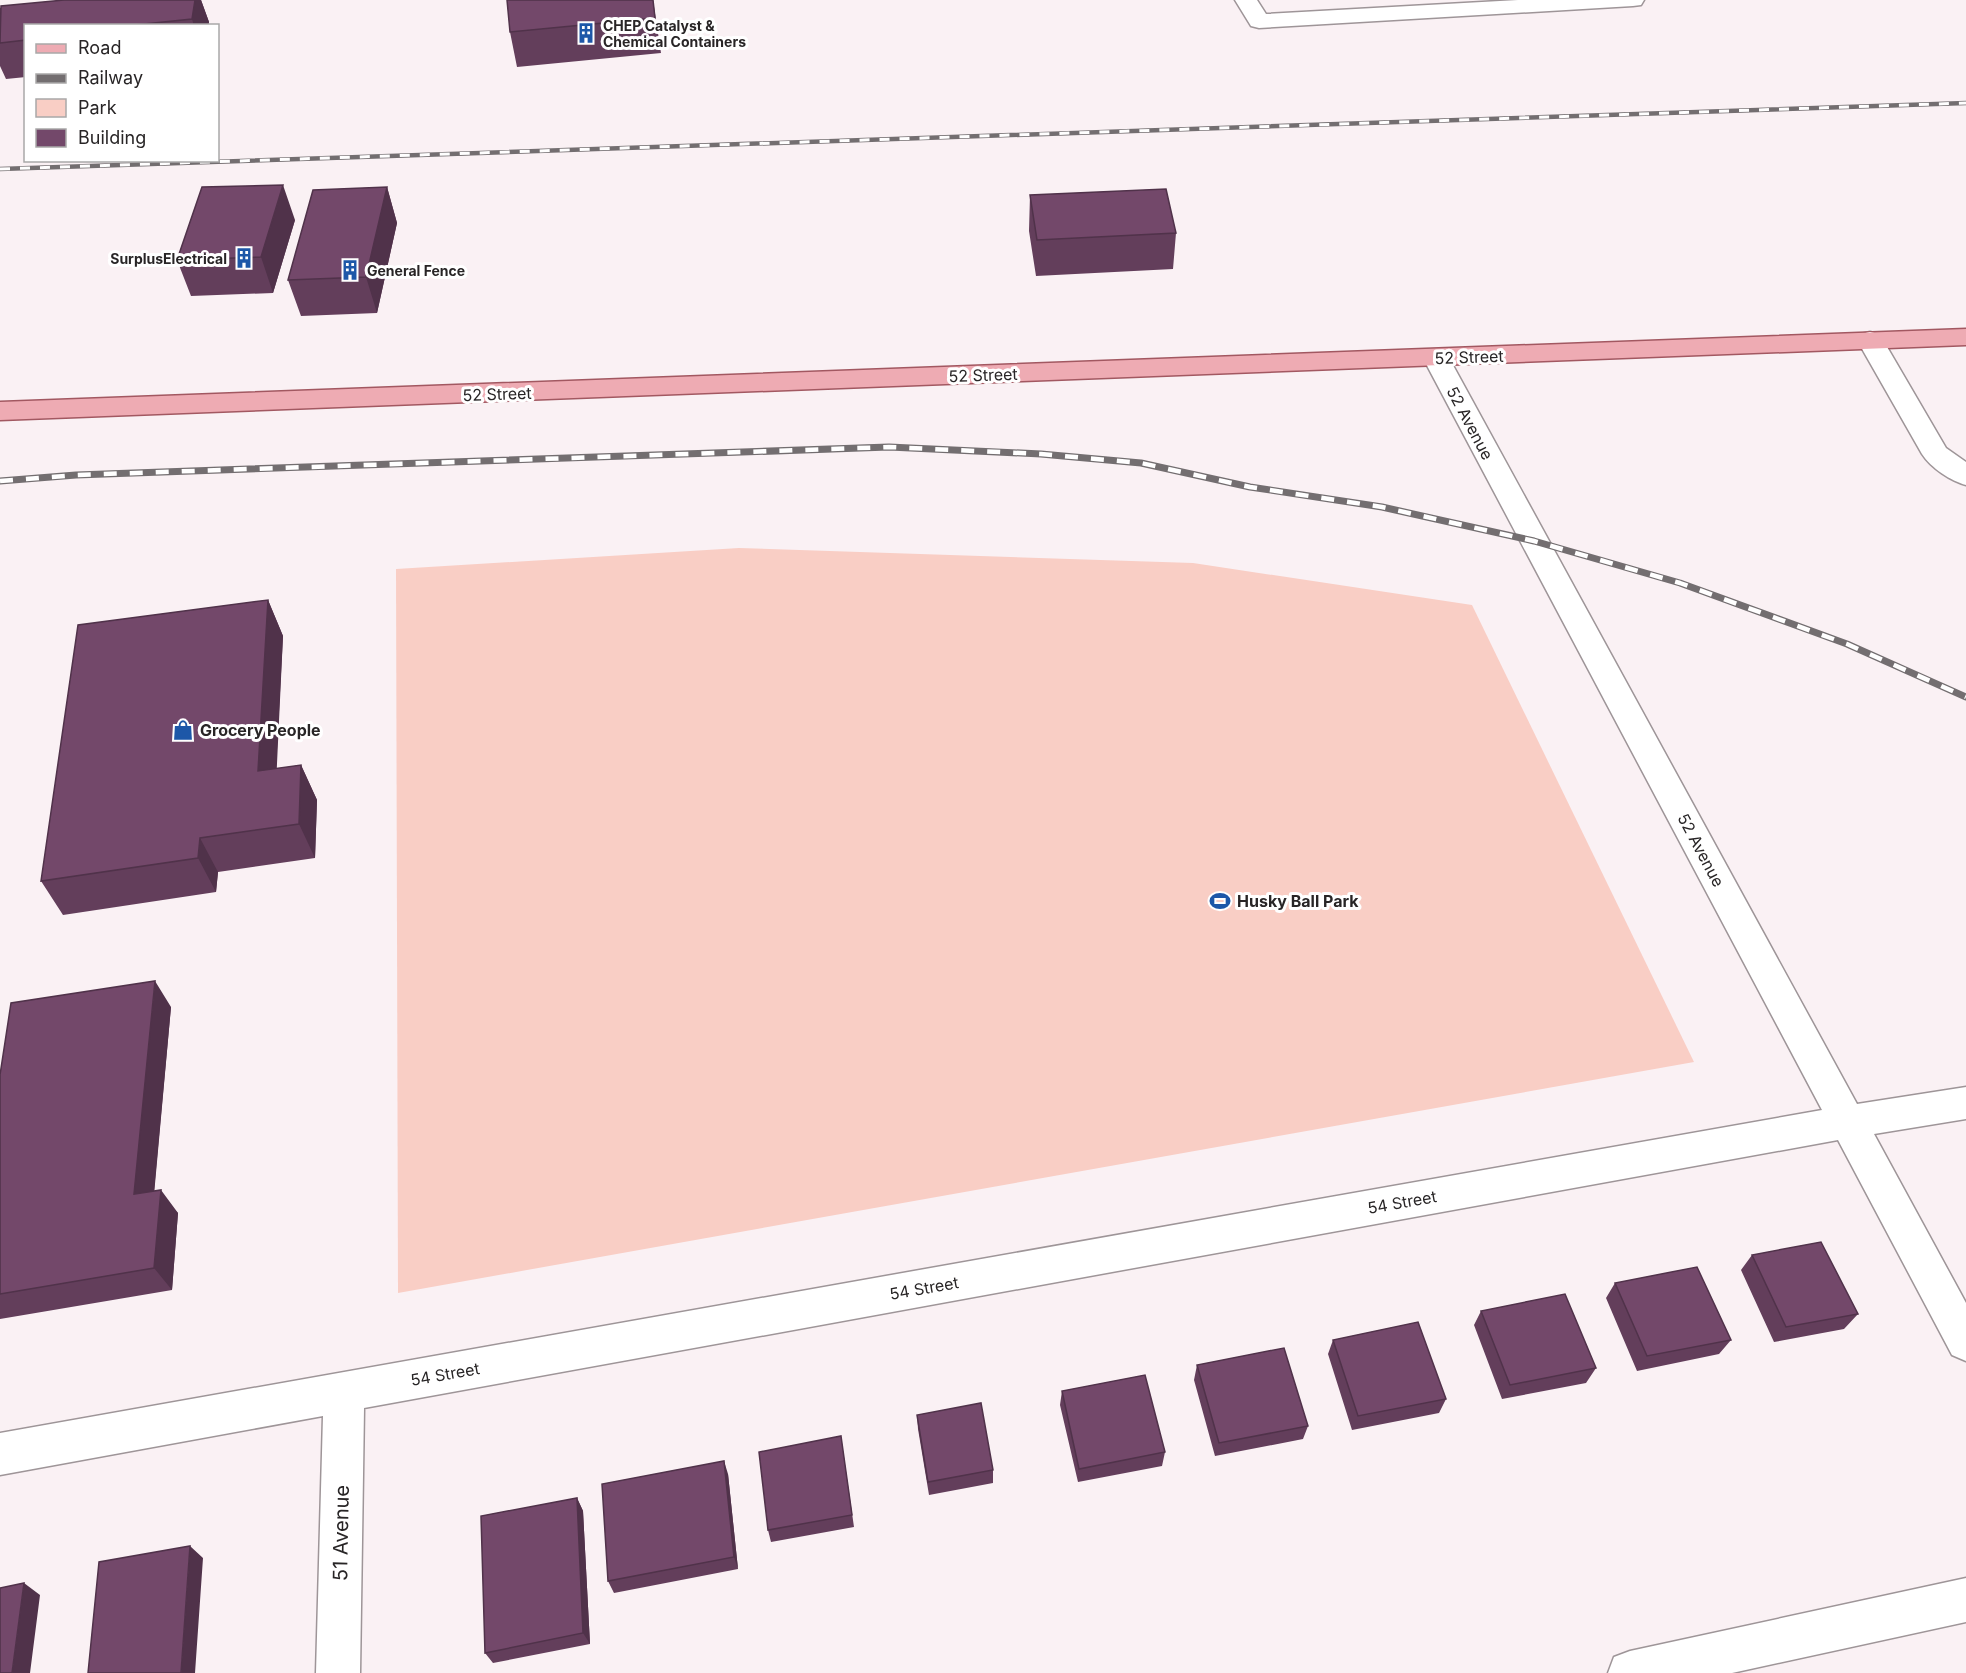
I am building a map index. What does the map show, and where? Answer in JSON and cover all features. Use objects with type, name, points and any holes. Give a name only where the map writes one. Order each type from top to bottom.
[{"type":"main road","name":"52 Street","points":[[0,411],[1966,337]]},
{"type":"street","points":[[1246,0],[1259,21],[1633,0]]},
{"type":"street","points":[[1870,340],[1936,454],[1966,476]]},
{"type":"street","name":"52 Avenue","points":[[1436,358],[1966,1342]]},
{"type":"street","name":"54 Street","points":[[0,1454],[1848,1122],[1966,1103]]},
{"type":"street","name":"51 Avenue","points":[[338,1673],[344,1392]]},
{"type":"street","points":[[1630,1673],[1966,1600]]},
{"type":"green space","name":"Husky Ball Park","points":[[739,548],[1193,563],[1472,605],[1694,1062],[398,1293],[396,569]]},
{"type":"building","points":[[64,0],[195,0],[192,19],[144,24],[24,24],[24,40],[0,43],[1,6]]},
{"type":"building","points":[[507,0],[653,0],[655,18],[510,32]]},
{"type":"building","points":[[283,185],[261,257],[177,260],[202,187]]},
{"type":"building","points":[[387,187],[366,277],[288,280],[313,190]]},
{"type":"building","points":[[1166,189],[1176,233],[1037,240],[1030,195]]},
{"type":"building","name":"Grocery People","points":[[268,600],[258,771],[301,765],[299,824],[200,838],[198,858],[41,881],[78,625]]},
{"type":"building","points":[[155,981],[134,1194],[161,1190],[154,1268],[0,1294],[0,1075],[11,1003]]},
{"type":"building","points":[[1821,1242],[1858,1314],[1786,1327],[1752,1255]]},
{"type":"building","points":[[1697,1267],[1731,1340],[1647,1356],[1615,1283]]},
{"type":"building","points":[[1565,1294],[1596,1368],[1510,1385],[1481,1311]]},
{"type":"building","points":[[1418,1322],[1446,1399],[1358,1416],[1333,1340]]},
{"type":"building","points":[[1284,1348],[1308,1426],[1219,1443],[1197,1365]]},
{"type":"building","points":[[1145,1375],[1165,1452],[1079,1469],[1062,1391]]},
{"type":"building","points":[[981,1403],[993,1470],[928,1482],[917,1415]]},
{"type":"building","points":[[841,1436],[852,1515],[768,1530],[759,1452]]},
{"type":"building","points":[[724,1461],[734,1557],[608,1581],[602,1484]]},
{"type":"building","points":[[577,1498],[583,1633],[485,1653],[481,1516]]},
{"type":"building","points":[[190,1546],[181,1673],[88,1673],[99,1562]]},
{"type":"building","points":[[24,1583],[12,1673],[0,1673],[0,1588]]},
{"type":"railway","points":[[219,162],[1966,103]]},
{"type":"railway","points":[[0,169],[209,162]]},
{"type":"railway","points":[[0,481],[76,475],[889,447],[1041,454],[1141,463],[1250,487],[1382,507],[1534,541],[1680,583],[1847,644],[1966,697]]},
{"type":"place","name":"CHEP Catalyst & Chemical Containers","points":[[586,33]]},
{"type":"place","name":"SurplusElectrical","points":[[244,258]]},
{"type":"place","name":"General Fence","points":[[350,270]]},
{"type":"place","name":"Grocery People","points":[[183,730]]},
{"type":"place","name":"Husky Ball Park","points":[[1220,901]]}]
